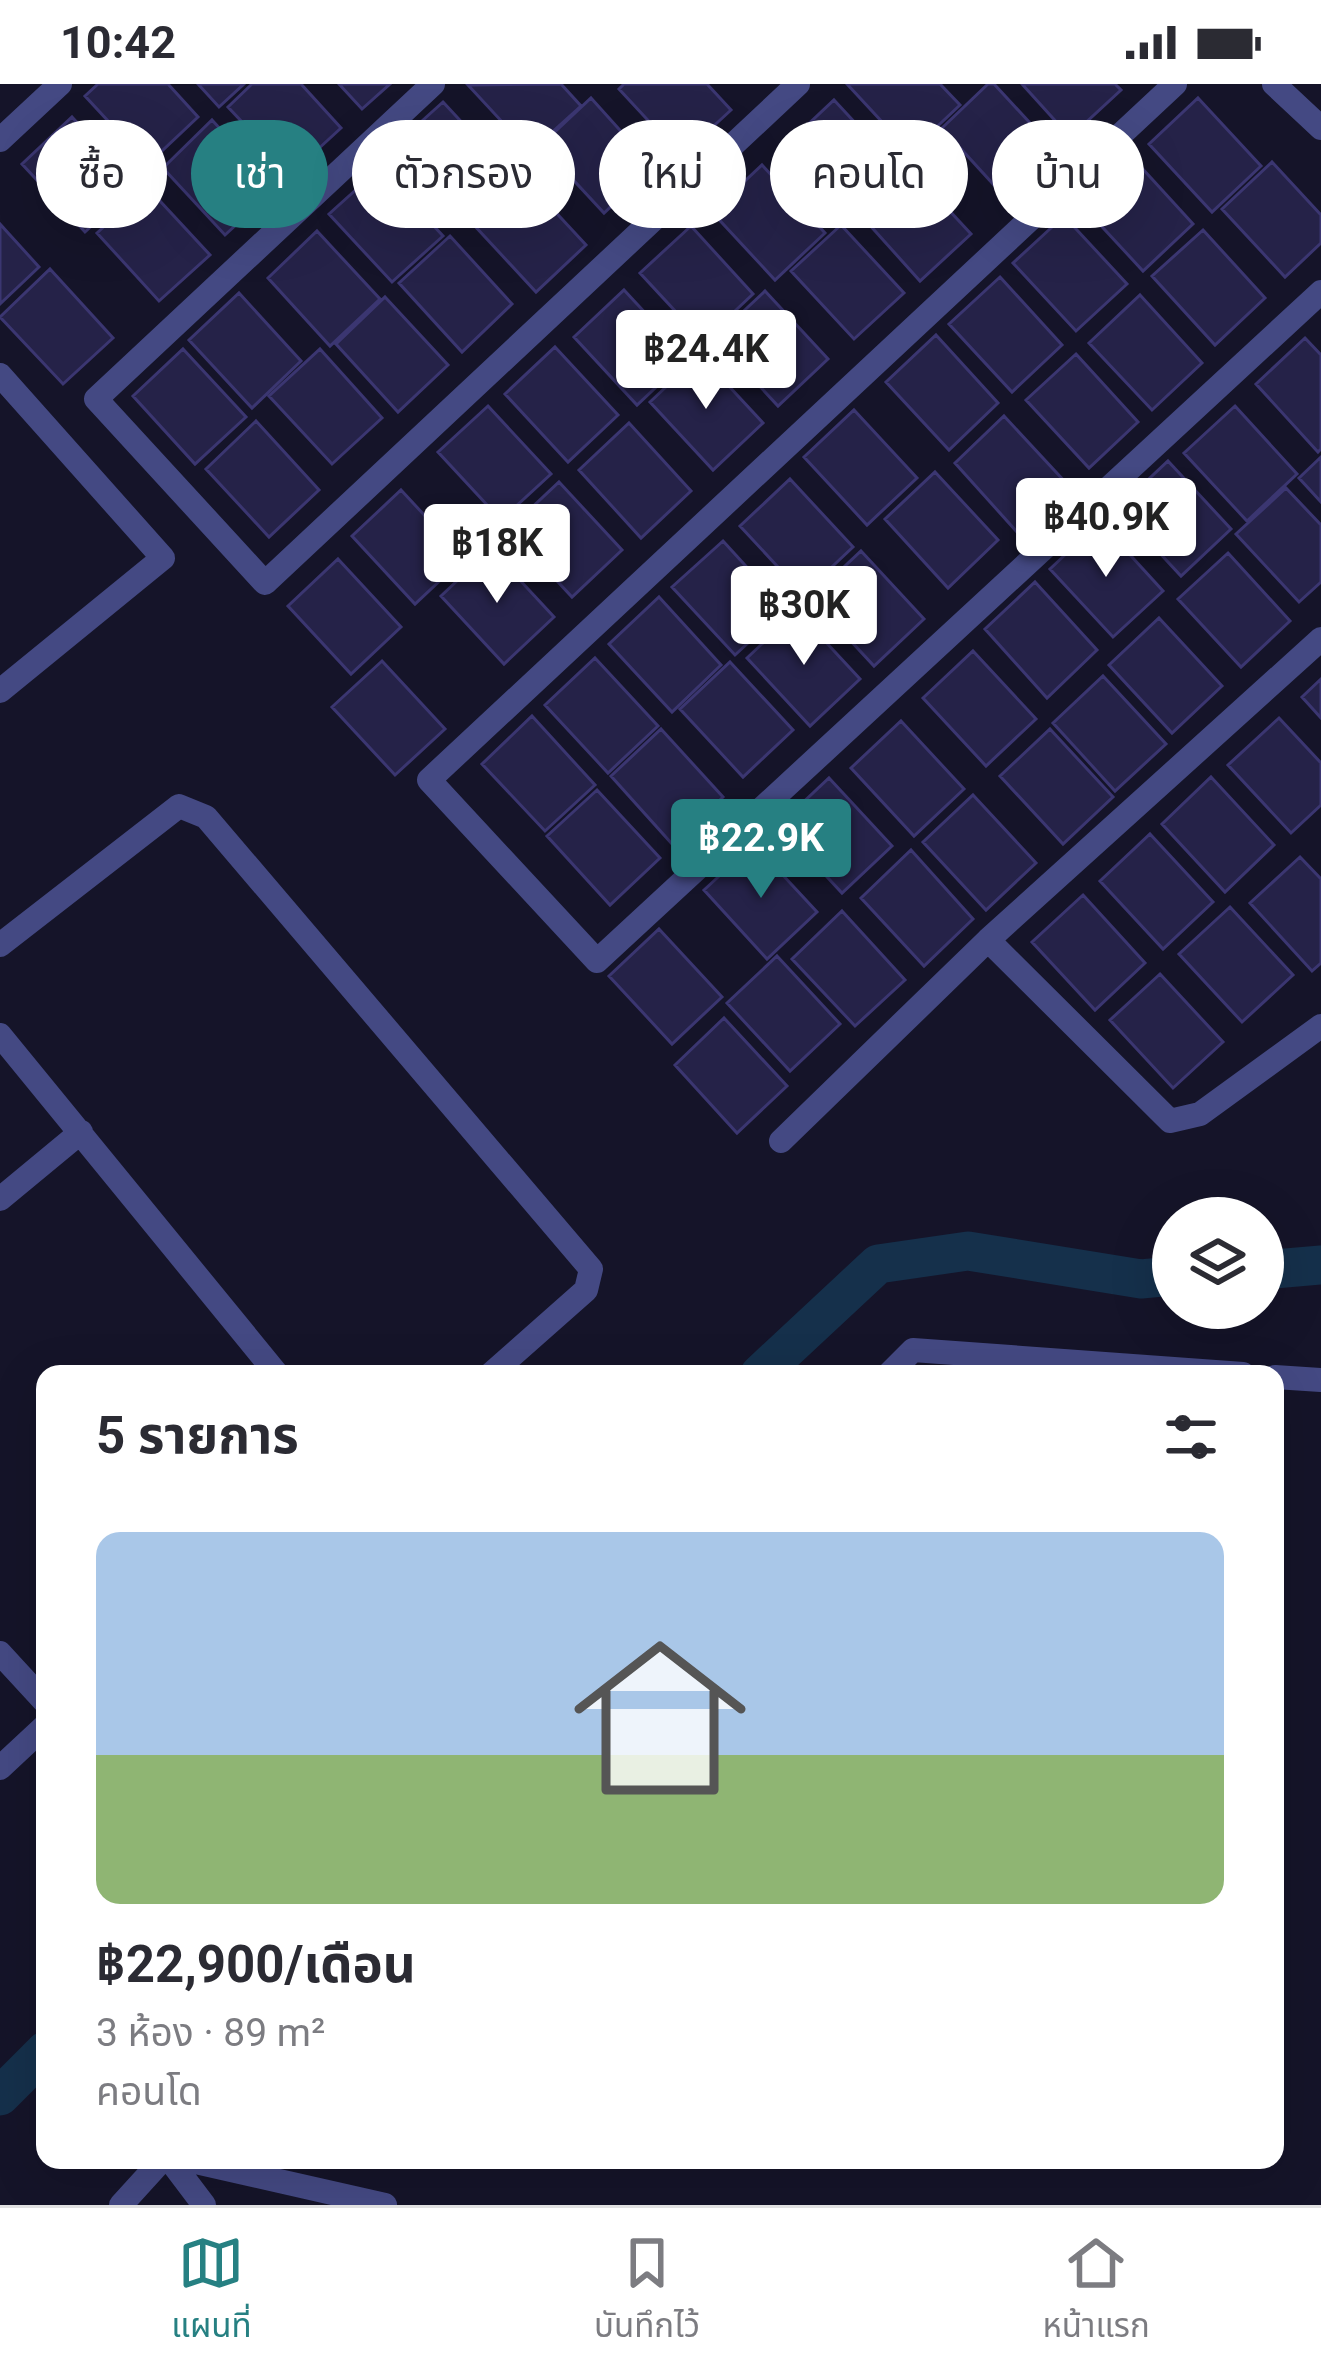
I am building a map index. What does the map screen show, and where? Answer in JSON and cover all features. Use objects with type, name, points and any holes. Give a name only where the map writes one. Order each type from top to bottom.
[{"type":"street","points":[[0,140],[60,84]]},
{"type":"street","points":[[433,84],[96,399],[265,583],[798,84]]},
{"type":"street","points":[[1175,84],[429,780],[597,961],[1321,292]]},
{"type":"street","points":[[1274,84],[1321,128]]},
{"type":"street","points":[[0,375],[164,558],[0,691]]},
{"type":"street","points":[[781,1141],[988,940],[1321,640]]},
{"type":"street","points":[[0,945],[179,806],[206,817],[591,1269],[586,1290],[501,1365]]},
{"type":"street","points":[[988,940],[1170,1121],[1200,1114],[1321,1026]]},
{"type":"street","points":[[0,1035],[270,1365]]},
{"type":"street","points":[[0,1199],[81,1132]]},
{"type":"street","points":[[898,1365],[914,1350],[1091,1365]]},
{"type":"street","points":[[1284,1377],[1321,1380]]},
{"type":"street","points":[[0,1653],[36,1692]]},
{"type":"street","points":[[0,1768],[36,1734]]},
{"type":"street","points":[[121,2205],[157,2169]]},
{"type":"street","points":[[174,2169],[204,2205]]},
{"type":"street","points":[[227,2169],[385,2205]]},
{"type":"building","points":[[98,84],[168,84],[198,117],[167,146],[167,120],[107,120],[85,96]]},
{"type":"building","points":[[198,84],[244,84],[219,107]]},
{"type":"building","points":[[252,84],[301,84],[341,128],[328,140],[328,120],[240,120],[228,107]]},
{"type":"building","points":[[339,84],[390,84],[362,109]]},
{"type":"building","points":[[561,84],[581,106],[565,120],[500,120],[468,85]]},
{"type":"building","points":[[624,84],[707,84],[731,110],[720,120],[648,120],[619,89]]},
{"type":"building","points":[[847,84],[940,84],[960,105],[944,120],[880,120]]},
{"type":"building","points":[[988,84],[994,84],[1027,120],[992,120],[992,183],[968,157],[968,120],[950,120]]},
{"type":"building","points":[[1022,84],[1115,84],[1121,90],[1088,120],[1055,120]]},
{"type":"building","points":[[591,98],[611,120],[599,120],[599,208],[575,182],[575,120],[568,120]]},
{"type":"building","points":[[1198,98],[1261,166],[1212,212],[1149,144]]},
{"type":"building","points":[[834,100],[853,120],[813,120]]},
{"type":"building","points":[[443,102],[460,120],[423,120]]},
{"type":"building","points":[[191,141],[191,198],[167,172],[167,164]]},
{"type":"building","points":[[36,151],[36,179],[22,164]]},
{"type":"building","points":[[1272,162],[1321,215],[1321,243],[1285,277],[1222,209]]},
{"type":"building","points":[[762,165],[770,174],[770,228],[820,228],[825,233],[775,280],[727,228],[746,228],[746,180]]},
{"type":"building","points":[[1144,170],[1193,224],[1143,271],[1103,228],[1144,228]]},
{"type":"building","points":[[352,193],[352,228],[436,228],[443,236],[392,282],[329,214]]},
{"type":"building","points":[[167,209],[210,255],[159,301],[97,233],[102,228],[167,228]]},
{"type":"building","points":[[0,224],[39,267],[0,304]]},
{"type":"building","points":[[477,228],[570,228],[586,245],[536,292]]},
{"type":"building","points":[[693,228],[753,294],[703,341],[640,273]]},
{"type":"building","points":[[838,228],[844,228],[904,293],[854,339],[791,271]]},
{"type":"building","points":[[872,228],[965,228],[971,234],[920,281]]},
{"type":"building","points":[[1051,228],[1075,228],[1127,284],[1076,331],[1013,263]]},
{"type":"building","points":[[1203,230],[1265,298],[1215,345],[1152,276]]},
{"type":"building","points":[[317,231],[380,299],[330,346],[268,278]]},
{"type":"building","points":[[450,236],[512,304],[462,352],[399,283]]},
{"type":"building","points":[[50,269],[113,338],[63,384],[0,317]]},
{"type":"building","points":[[1000,277],[1062,345],[1012,392],[949,324]]},
{"type":"building","points":[[624,290],[687,358],[637,405],[574,337]]},
{"type":"building","points":[[765,291],[828,359],[778,406],[715,338]]},
{"type":"building","points":[[239,293],[301,361],[252,408],[189,340]]},
{"type":"building","points":[[1140,295],[1202,363],[1152,410],[1089,343]]},
{"type":"building","points":[[385,297],[448,365],[398,412],[336,344]]},
{"type":"building","points":[[936,335],[998,403],[949,450],[886,382]]},
{"type":"building","points":[[1305,338],[1321,355],[1318,452],[1256,384]]},
{"type":"building","points":[[555,347],[618,415],[568,462],[505,394]]},
{"type":"building","points":[[183,349],[246,417],[195,464],[133,396]]},
{"type":"building","points":[[320,349],[382,418],[332,464],[269,396]]},
{"type":"building","points":[[1076,354],[1138,422],[1089,468],[1026,400]]},
{"type":"building","points":[[700,355],[763,423],[713,470],[650,402]]},
{"type":"building","points":[[488,406],[551,474],[501,520],[438,452]]},
{"type":"building","points":[[1235,406],[1297,474],[1247,521],[1184,453]]},
{"type":"building","points":[[854,410],[917,478],[867,525],[804,457]]},
{"type":"building","points":[[1004,416],[1067,484],[1017,532],[955,463]]},
{"type":"building","points":[[256,421],[319,490],[269,537],[206,469]]},
{"type":"building","points":[[629,423],[691,491],[641,538],[579,470]]},
{"type":"building","points":[[1321,457],[1321,502],[1299,478]]},
{"type":"building","points":[[1168,461],[1231,529],[1181,576],[1118,508]]},
{"type":"building","points":[[935,472],[998,540],[948,588],[885,519]]},
{"type":"building","points":[[790,479],[853,547],[803,594],[740,526]]},
{"type":"building","points":[[559,482],[622,550],[572,597],[509,529]]},
{"type":"building","points":[[1286,488],[1321,525],[1321,582],[1299,602],[1236,534]]},
{"type":"building","points":[[401,490],[464,558],[415,604],[352,536]]},
{"type":"building","points":[[1100,522],[1163,591],[1113,637],[1050,569]]},
{"type":"building","points":[[723,541],[785,609],[735,655],[672,587]]},
{"type":"building","points":[[491,549],[554,617],[504,664],[441,596]]},
{"type":"building","points":[[861,551],[924,619],[874,666],[811,598]]},
{"type":"building","points":[[1228,553],[1290,621],[1241,667],[1178,599]]},
{"type":"building","points":[[338,559],[401,627],[351,674],[288,606]]},
{"type":"building","points":[[1035,582],[1097,650],[1047,698],[985,629]]},
{"type":"building","points":[[659,597],[721,665],[672,712],[609,644]]},
{"type":"building","points":[[797,611],[860,679],[810,726],[747,658]]},
{"type":"building","points":[[1159,618],[1222,686],[1172,733],[1109,665]]},
{"type":"building","points":[[973,651],[1036,719],[986,766],[923,698]]},
{"type":"building","points":[[595,658],[658,726],[608,773],[545,705]]},
{"type":"building","points":[[382,661],[445,729],[395,775],[332,707]]},
{"type":"building","points":[[730,662],[793,730],[743,777],[680,709]]},
{"type":"building","points":[[1103,676],[1166,744],[1115,791],[1053,723]]},
{"type":"building","points":[[1321,679],[1321,718],[1302,697]]},
{"type":"building","points":[[532,716],[595,785],[545,831],[482,764]]},
{"type":"building","points":[[1279,718],[1321,763],[1321,805],[1291,833],[1228,765]]},
{"type":"building","points":[[901,721],[964,789],[914,836],[851,768]]},
{"type":"building","points":[[661,729],[723,797],[673,845],[611,776]]},
{"type":"building","points":[[1050,729],[1113,797],[1063,844],[1000,776]]},
{"type":"building","points":[[1211,777],[1274,845],[1225,892],[1162,824]]},
{"type":"building","points":[[829,778],[892,846],[842,893],[779,825]]},
{"type":"building","points":[[597,790],[660,858],[610,905],[547,836]]},
{"type":"building","points":[[973,795],[1036,863],[986,910],[923,842]]},
{"type":"building","points":[[1150,834],[1213,902],[1163,949],[1100,881]]},
{"type":"building","points":[[754,844],[817,912],[767,959],[704,890]]},
{"type":"building","points":[[911,850],[973,919],[924,966],[861,898]]},
{"type":"building","points":[[1300,857],[1321,879],[1321,963],[1312,971],[1250,903]]},
{"type":"building","points":[[1083,895],[1145,963],[1095,1010],[1032,942]]},
{"type":"building","points":[[1230,907],[1293,975],[1242,1022],[1179,954]]},
{"type":"building","points":[[842,911],[905,980],[855,1026],[792,959]]},
{"type":"building","points":[[659,929],[722,997],[672,1044],[609,976]]},
{"type":"building","points":[[777,956],[840,1024],[790,1071],[727,1003]]},
{"type":"building","points":[[1160,974],[1223,1042],[1173,1088],[1110,1020]]},
{"type":"building","points":[[724,1018],[787,1086],[737,1133],[675,1065]]},
{"type":"waterway","points":[[770,1365],[878,1264],[968,1251],[1152,1278]]},
{"type":"waterway","points":[[1284,1268],[1321,1265]]},
{"type":"waterway","points":[[0,2096],[36,2060]]}]
